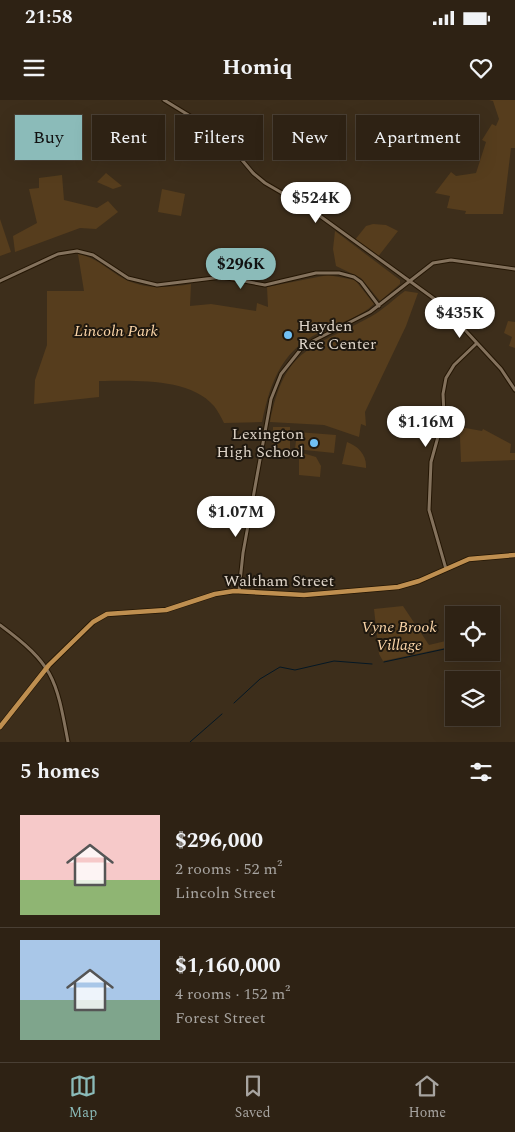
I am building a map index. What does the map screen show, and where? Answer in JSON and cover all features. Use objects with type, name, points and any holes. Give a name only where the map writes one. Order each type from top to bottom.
[{"type":"main road","points":[[164,100],[223,137],[260,179],[314,211],[440,303],[501,368],[515,388]]},
{"type":"main road","points":[[0,281],[58,254],[77,251],[93,255],[128,278],[157,285],[222,277],[265,285],[316,273],[339,272],[354,277],[361,282],[379,306]]},
{"type":"main road","points":[[239,591],[243,553],[268,411],[278,380],[290,361],[313,341],[379,306],[427,266],[441,260],[515,269]]},
{"type":"main road","points":[[446,569],[429,511],[431,462],[444,416],[443,392],[446,378],[455,364],[477,343]]},
{"type":"main road","name":"Waltham Street","points":[[0,727],[47,668],[92,623],[105,614],[166,610],[215,594],[239,591],[296,595],[340,594],[405,586],[469,559],[515,555]]},
{"type":"main road","points":[[0,625],[37,655],[47,668],[59,696],[68,742]]},
{"type":"green space","points":[[489,100],[515,100],[515,148],[511,148],[503,214],[465,214],[466,211],[447,208],[450,196],[435,193],[451,172],[456,176],[476,173],[486,142],[482,140],[492,124],[496,126],[499,119],[493,101]]},
{"type":"green space","points":[[106,173],[122,186],[113,189],[97,182]]},
{"type":"green space","points":[[62,175],[64,200],[97,208],[108,201],[118,212],[96,229],[80,228],[15,252],[13,236],[37,223],[29,189],[39,188],[39,178]]},
{"type":"green space","points":[[162,189],[185,194],[181,216],[158,212]]},
{"type":"green space","points":[[0,219],[11,252],[0,256]]},
{"type":"green space","points":[[373,224],[386,225],[398,231],[377,258],[354,241],[366,226]]},
{"type":"green space","points":[[335,231],[400,280],[400,284],[380,301],[361,278],[336,266],[333,249]]},
{"type":"green space","name":"Lincoln Park","points":[[78,254],[95,260],[127,281],[136,284],[163,287],[191,284],[190,306],[211,304],[256,311],[257,303],[268,307],[267,287],[328,275],[355,280],[374,304],[358,315],[312,336],[289,355],[275,378],[262,422],[224,423],[214,406],[190,390],[176,385],[144,381],[99,381],[99,397],[34,404],[35,380],[47,345],[47,291],[84,291]]},
{"type":"green space","points":[[405,291],[418,293],[406,326],[365,412],[366,426],[361,424],[359,437],[324,425],[270,422],[276,397],[284,378],[293,364],[304,353],[317,344],[372,316]]},
{"type":"green space","points":[[508,321],[515,322],[515,348],[509,346],[512,337],[504,333]]},
{"type":"green space","points":[[273,427],[290,427],[290,456],[272,456]]},
{"type":"green space","points":[[460,427],[482,431],[483,429],[511,444],[510,453],[515,453],[515,460],[461,462],[460,437],[458,433]]},
{"type":"green space","points":[[297,432],[336,435],[334,453],[295,449]]},
{"type":"green space","points":[[347,442],[361,452],[365,459],[366,468],[342,464]]},
{"type":"green space","points":[[299,452],[316,457],[321,466],[320,477],[299,475]]},
{"type":"green space","name":"Vyne Brook Village","points":[[403,606],[429,645],[445,641],[445,648],[383,661],[379,654],[374,609]]},
{"type":"waterway","points":[[384,662],[445,649]]},
{"type":"waterway","points":[[234,703],[260,679],[280,667],[295,670],[334,661],[372,664]]},
{"type":"waterway","points":[[190,742],[222,714]]},
{"type":"place","name":"Hayden Rec Center","points":[[288,335]]},
{"type":"place","name":"Lexington High School","points":[[314,443]]}]
